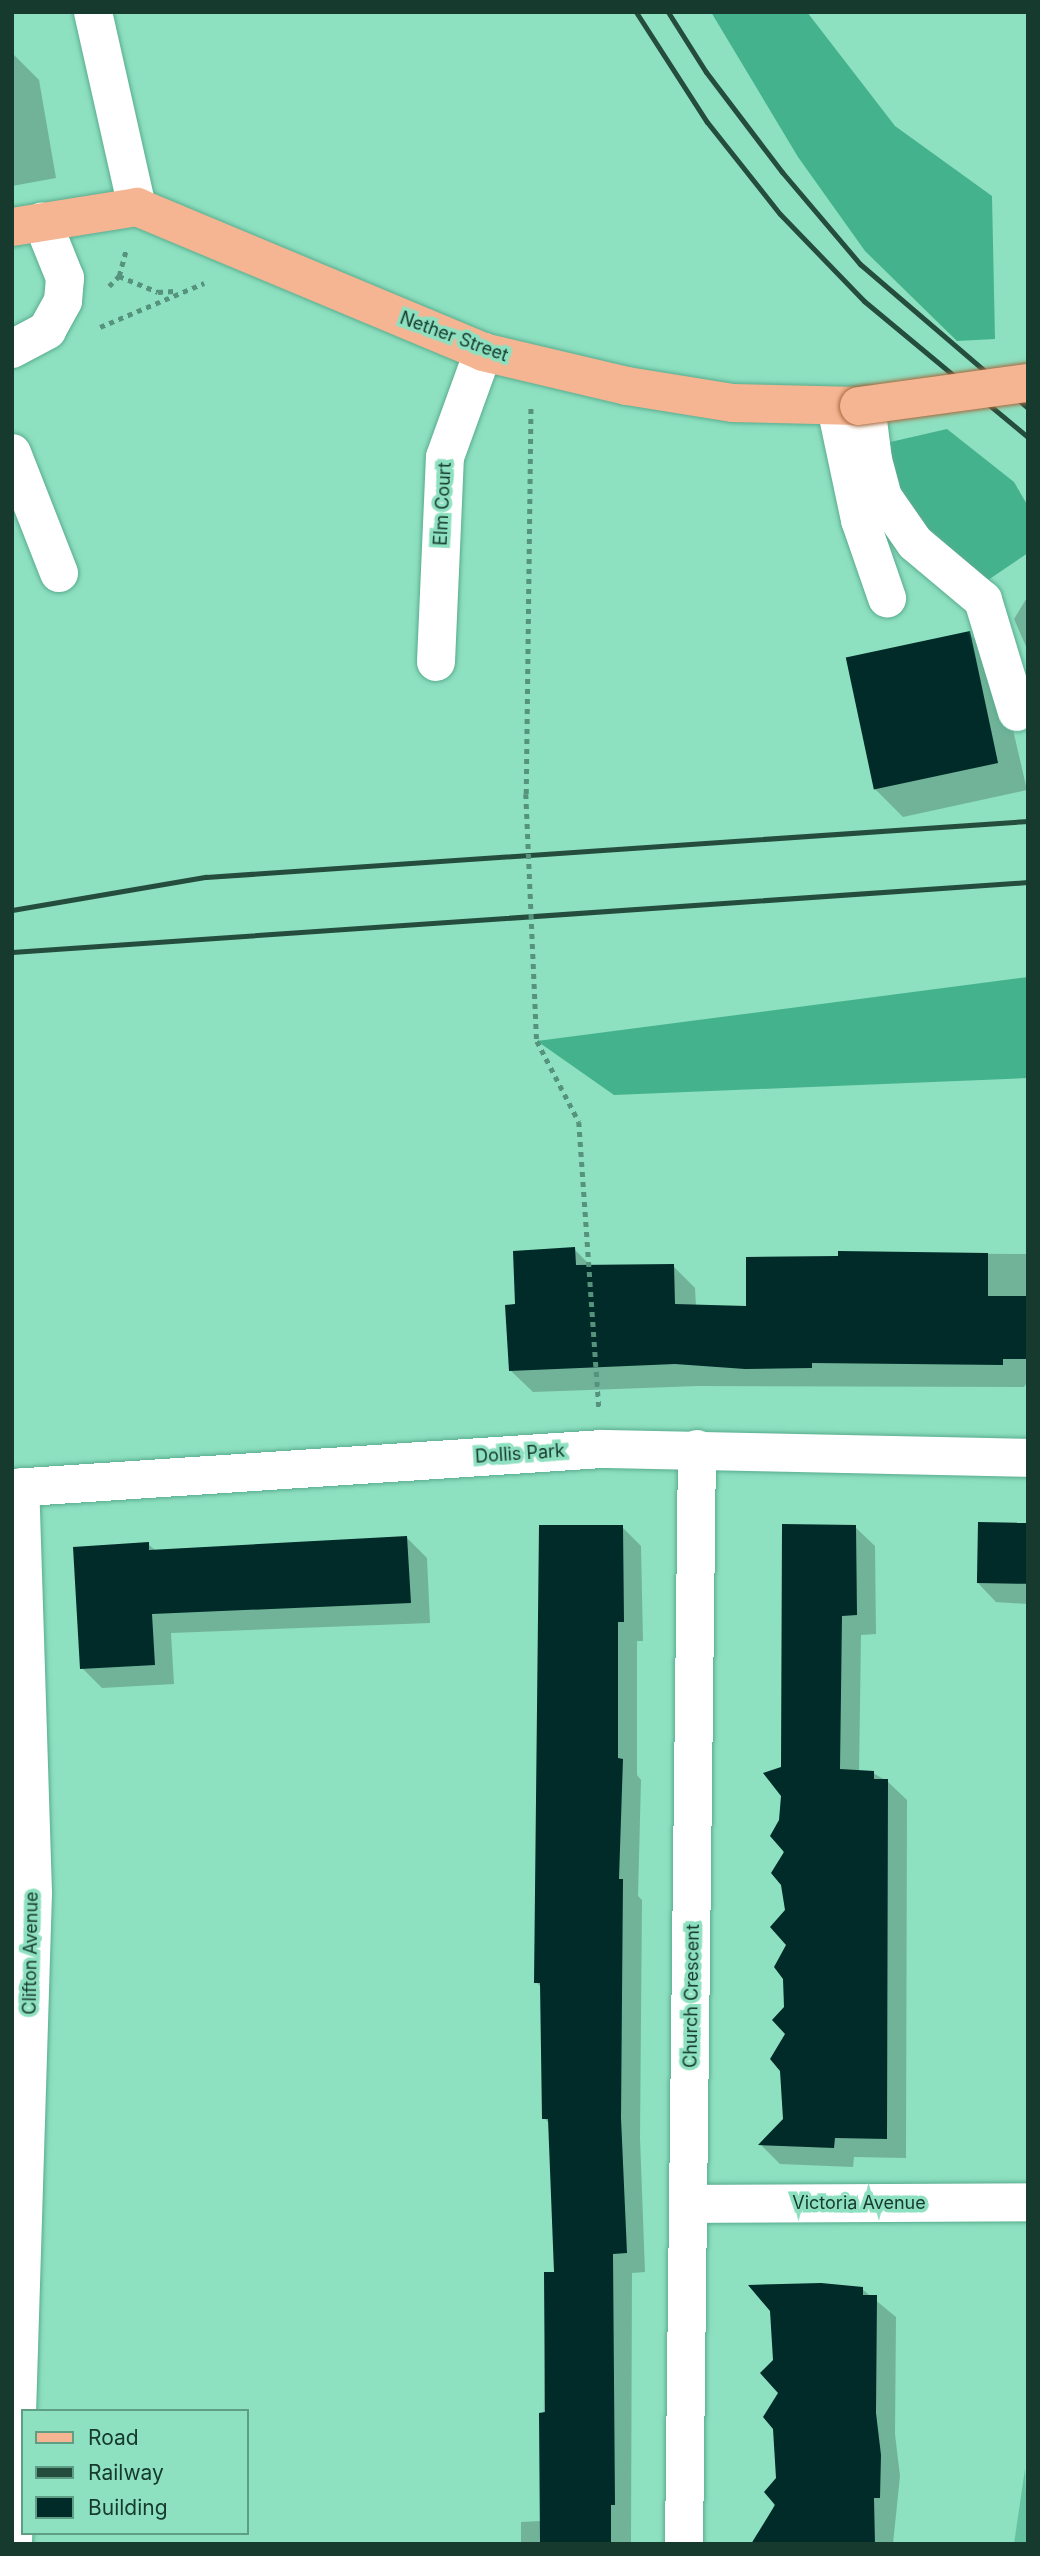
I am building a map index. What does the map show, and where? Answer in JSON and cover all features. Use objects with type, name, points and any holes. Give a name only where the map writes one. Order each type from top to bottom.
[{"type":"main road","points":[[27,224],[137,207]]},
{"type":"main road","name":"Nether Street","points":[[137,207],[483,352],[627,386],[733,403],[854,406],[1028,383]]},
{"type":"street","points":[[93,12],[137,207]]},
{"type":"street","points":[[12,349],[47,330],[63,301],[65,278],[27,224]]},
{"type":"street","name":"Elm Court","points":[[436,662],[445,457],[483,352]]},
{"type":"street","points":[[854,406],[860,520],[887,598]]},
{"type":"street","points":[[854,406],[883,497],[915,543],[983,600],[1017,712]]},
{"type":"street","points":[[12,453],[59,573]]},
{"type":"street","name":"Dollis Park","points":[[16,1488],[602,1449],[1028,1458]]},
{"type":"street","name":"Church Crescent","points":[[684,2544],[697,1449]]},
{"type":"street","name":"Clifton Avenue","points":[[13,2544],[33,1893],[16,1488]]},
{"type":"street","name":"Victoria Avenue","points":[[690,2204],[1028,2202]]},
{"type":"path","points":[[119,276],[158,292],[178,291]]},
{"type":"path","points":[[47,330],[93,330],[178,291],[217,279]]},
{"type":"path","points":[[531,363],[526,794],[537,1041],[579,1122],[602,1449]]},
{"type":"green space","points":[[711,12],[807,12],[895,126],[992,196],[995,339],[957,341],[865,251],[798,157]]},
{"type":"green space","points":[[947,429],[1014,482],[1028,506],[1028,553],[988,580],[915,517],[892,488],[886,443]]},
{"type":"green space","points":[[1028,977],[1028,1078],[614,1095],[537,1041]]},
{"type":"green space","points":[[1025,2469],[1028,2544],[1014,2544]]},
{"type":"building","points":[[970,631],[998,763],[874,789],[846,657]]},
{"type":"building","points":[[575,1247],[576,1265],[674,1264],[675,1304],[746,1306],[746,1257],[838,1256],[838,1251],[988,1253],[988,1296],[1028,1296],[1028,1359],[1003,1359],[1003,1365],[812,1363],[812,1368],[745,1369],[675,1364],[509,1371],[505,1305],[515,1304],[513,1251]]},
{"type":"building","points":[[978,1522],[1028,1523],[1027,1584],[977,1583]]},
{"type":"building","points":[[782,1524],[856,1525],[857,1615],[842,1616],[840,1769],[874,1771],[874,1779],[888,1779],[887,2139],[835,2138],[834,2148],[758,2145],[783,2119],[780,2071],[770,2059],[785,2034],[772,2020],[784,2007],[783,1979],[774,1967],[786,1945],[770,1927],[785,1910],[781,1885],[771,1873],[784,1852],[770,1836],[779,1820],[781,1796],[763,1773],[781,1767]]},
{"type":"building","points":[[539,1525],[623,1525],[624,1622],[618,1622],[618,1758],[623,1759],[619,1879],[623,1879],[621,2118],[627,2253],[613,2254],[615,2505],[611,2505],[611,2544],[540,2544],[539,2413],[545,2412],[544,2272],[554,2272],[548,2119],[542,2119],[540,1983],[534,1983]]},
{"type":"building","points":[[407,1536],[411,1603],[152,1614],[155,1665],[80,1669],[73,1547],[149,1542],[149,1550]]},
{"type":"building","points":[[821,2283],[863,2287],[863,2295],[877,2295],[876,2413],[881,2455],[880,2498],[874,2498],[875,2544],[751,2544],[775,2505],[764,2492],[776,2478],[773,2429],[763,2417],[778,2393],[760,2373],[773,2360],[770,2311],[748,2285]]},
{"type":"railway","points":[[636,12],[707,122],[780,214],[864,301],[1028,437]]},
{"type":"railway","points":[[668,12],[706,72],[782,172],[860,264],[1028,408]]},
{"type":"railway","points":[[12,910],[206,877],[1028,821]]},
{"type":"railway","points":[[12,952],[1028,882]]}]
